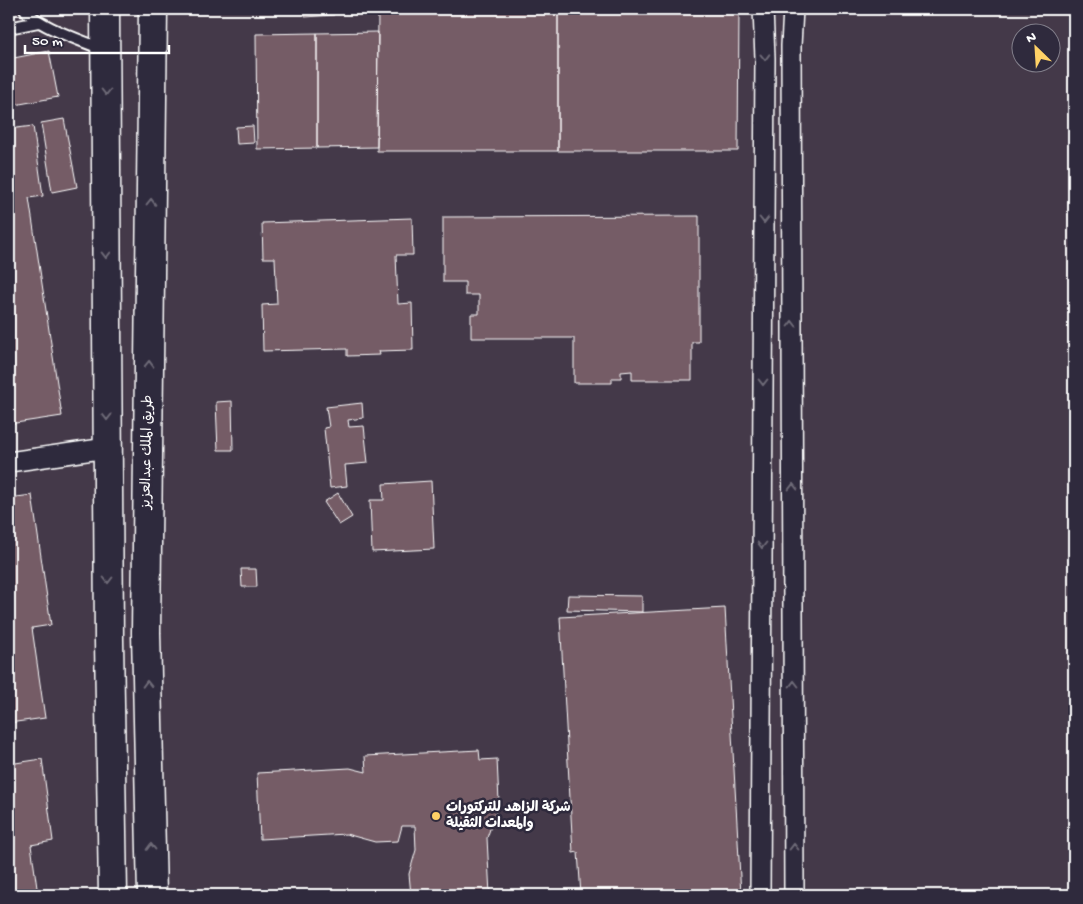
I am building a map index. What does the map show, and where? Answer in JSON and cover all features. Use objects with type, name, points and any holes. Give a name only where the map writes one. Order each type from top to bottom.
[{"type":"highway","points":[[105,9],[112,895]]},
{"type":"highway","name":"طريق الملك عبدالعزيز","points":[[152,895],[146,633],[153,9]]},
{"type":"street","points":[[760,895],[765,68],[763,9]]},
{"type":"street","points":[[793,9],[791,66],[794,895]]},
{"type":"street","points":[[9,462],[107,448]]},
{"type":"lane","points":[[25,9],[28,15],[38,22],[105,50]]},
{"type":"lane","points":[[9,28],[38,22]]},
{"type":"building","points":[[305,9],[334,9],[334,15],[305,17]]},
{"type":"building","points":[[378,9],[558,9],[558,151],[377,151]]},
{"type":"building","points":[[558,9],[739,9],[738,151],[558,151]]},
{"type":"building","points":[[378,32],[377,147],[317,148],[317,33]]},
{"type":"building","points":[[317,33],[317,148],[257,149],[256,34]]},
{"type":"building","points":[[49,51],[58,97],[9,106],[9,59]]},
{"type":"building","points":[[64,119],[77,187],[52,192],[41,123]]},
{"type":"building","points":[[33,126],[43,196],[29,198],[62,416],[9,424],[9,129]]},
{"type":"building","points":[[253,126],[254,143],[237,144],[236,127]]},
{"type":"building","points":[[699,216],[699,342],[692,342],[692,380],[632,380],[632,371],[621,372],[621,378],[612,378],[612,383],[574,383],[574,338],[471,338],[471,314],[479,314],[479,295],[465,295],[465,282],[443,282],[443,217]]},
{"type":"building","points":[[412,218],[413,255],[396,255],[398,304],[412,303],[413,350],[379,351],[380,355],[347,356],[347,349],[263,351],[262,305],[277,304],[275,258],[263,258],[262,223]]},
{"type":"building","points":[[232,401],[233,450],[218,450],[216,402]]},
{"type":"building","points":[[362,403],[363,418],[348,420],[349,427],[364,426],[368,463],[345,465],[347,486],[330,488],[324,428],[329,427],[326,407]]},
{"type":"building","points":[[431,481],[434,549],[372,552],[370,500],[384,500],[383,484]]},
{"type":"building","points":[[338,493],[352,517],[339,525],[324,502]]},
{"type":"building","points":[[32,495],[51,625],[32,628],[45,718],[9,723],[9,498]]},
{"type":"building","points":[[241,569],[256,569],[257,587],[242,587]]},
{"type":"building","points":[[568,595],[642,596],[642,612],[567,610]]},
{"type":"building","points":[[725,608],[741,895],[581,895],[578,852],[573,853],[560,617]]},
{"type":"building","points":[[479,750],[480,760],[497,759],[499,802],[487,838],[490,895],[411,895],[409,874],[416,850],[415,826],[402,826],[398,841],[375,842],[346,834],[260,839],[257,773],[350,768],[366,772],[365,756]]},
{"type":"building","points":[[42,759],[53,841],[31,845],[38,895],[9,895],[9,764]]},
{"type":"place","name":"شركة الزاهد للتركتورات والمعدات الثقيلة","points":[[436,816]]}]
